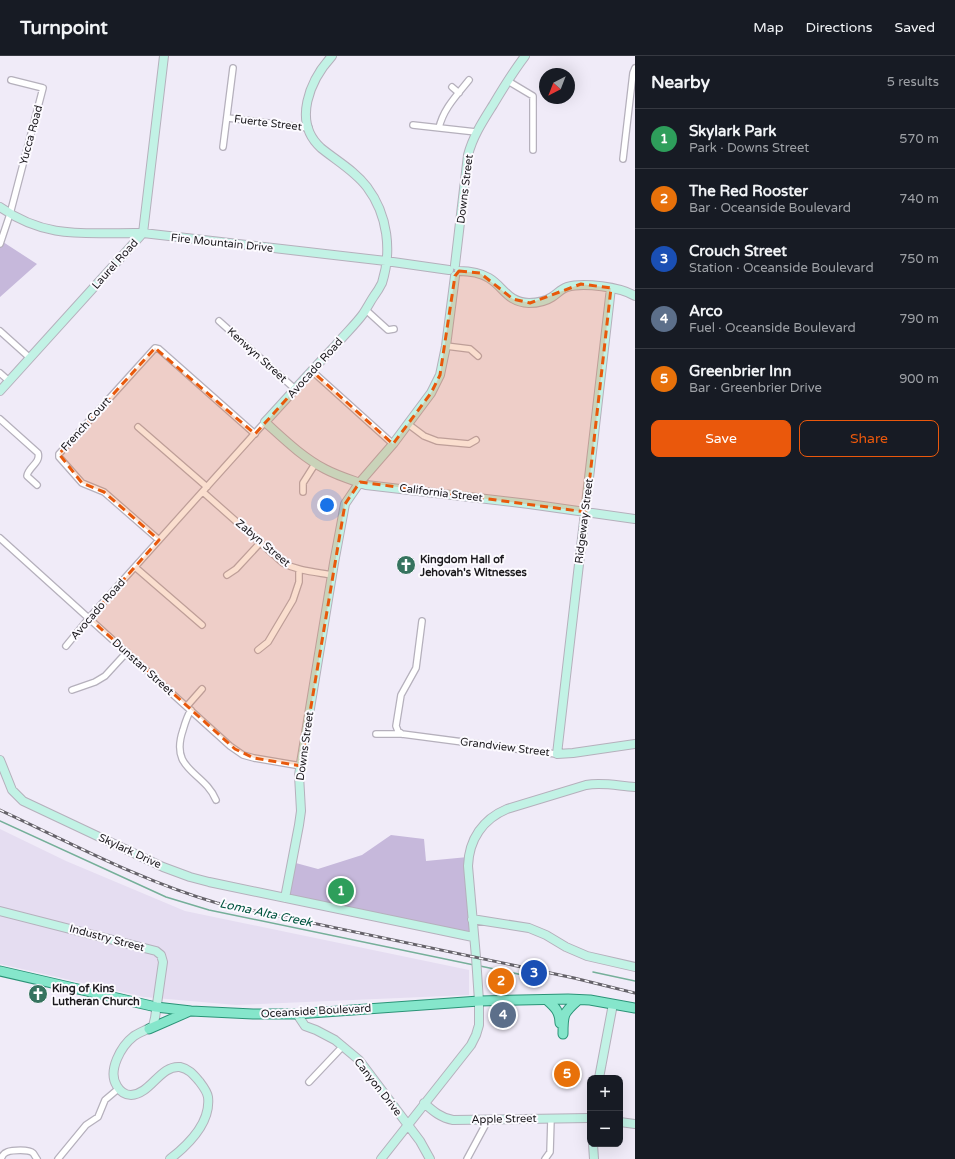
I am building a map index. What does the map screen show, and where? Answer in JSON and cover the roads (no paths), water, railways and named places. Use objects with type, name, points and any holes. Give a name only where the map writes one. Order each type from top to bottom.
[{"type":"main road","name":"Oceanside Boulevard","points":[[0,971],[156,1007],[191,1011],[253,1014],[297,1014],[478,1002],[547,1000],[590,1000],[635,1008]]},
{"type":"main road","points":[[547,1000],[557,1009],[560,1015],[562,1034],[564,1014],[578,1000]]},
{"type":"main road","points":[[149,1029],[191,1011]]},
{"type":"street","name":"Laurel Road","points":[[0,391],[143,233],[164,56]]},
{"type":"street","name":"Avocado Road","points":[[66,646],[89,618],[366,310],[381,284],[386,261],[387,234],[382,216],[368,188],[356,174],[320,147],[310,132],[306,115],[308,98],[315,80],[324,65],[332,56]]},
{"type":"street","name":"Downs Street","points":[[285,898],[301,811],[299,775],[345,504],[360,482],[393,444],[431,393],[440,375],[446,346],[468,154],[476,132],[525,56]]},
{"type":"street","points":[[223,146],[228,118],[233,68]]},
{"type":"street","points":[[623,159],[633,73],[635,68]]},
{"type":"street","name":"Yucca Road","points":[[10,214],[43,88],[11,80]]},
{"type":"street","points":[[439,128],[441,118],[446,109],[470,80]]},
{"type":"street","points":[[508,81],[533,96],[533,150]]},
{"type":"street","points":[[452,87],[459,92]]},
{"type":"street","name":"Fuerte Street","points":[[228,118],[309,128]]},
{"type":"street","points":[[413,125],[476,132]]},
{"type":"street","name":"Fire Mountain Drive","points":[[0,207],[10,214],[35,226],[62,232],[79,234],[107,232],[143,233],[386,261],[455,271],[473,271],[490,278],[513,299],[530,303],[541,302],[567,287],[581,284],[626,291],[635,296]]},
{"type":"street","points":[[0,244],[10,214]]},
{"type":"street","name":"Ridgeway Street","points":[[557,754],[611,288]]},
{"type":"street","points":[[366,310],[388,330],[394,329]]},
{"type":"street","name":"Kenwyn Street","points":[[219,321],[295,389]]},
{"type":"street","points":[[0,331],[30,358]]},
{"type":"street","points":[[446,346],[470,350],[478,356]]},
{"type":"street","name":"French Court","points":[[159,540],[104,492],[82,483],[59,458],[59,454],[155,348],[159,349],[255,434]]},
{"type":"street","points":[[312,371],[393,444]]},
{"type":"street","points":[[0,373],[9,381]]},
{"type":"street","points":[[0,419],[38,453],[38,460],[28,472],[27,476],[37,485]]},
{"type":"street","name":"California Street","points":[[265,422],[315,464],[366,485],[635,518]]},
{"type":"street","points":[[408,424],[424,436],[437,441],[469,444],[476,440]]},
{"type":"street","points":[[138,426],[207,487]]},
{"type":"street","points":[[303,492],[303,483],[315,464]]},
{"type":"street","name":"Zabyn Street","points":[[203,492],[283,563],[291,568],[299,570],[332,575]]},
{"type":"street","name":"Dunstan Street","points":[[0,538],[230,746],[243,755],[301,766]]},
{"type":"street","points":[[227,575],[236,569],[260,542]]},
{"type":"street","points":[[135,567],[202,625]]},
{"type":"street","points":[[258,650],[268,642],[294,600],[299,582],[299,570]]},
{"type":"street","points":[[402,734],[398,731],[396,726],[401,695],[416,668],[422,621]]},
{"type":"street","points":[[72,690],[95,682],[107,674],[127,652]]},
{"type":"street","points":[[202,689],[189,708],[180,738],[179,748],[188,769],[212,790],[216,800]]},
{"type":"street","name":"Grandview Street","points":[[376,734],[402,734],[557,754],[635,744]]},
{"type":"street","name":"Skylark Drive","points":[[1,763],[12,790],[23,801],[162,867],[209,882],[285,898]]},
{"type":"street","points":[[381,1159],[471,1045],[476,1035],[479,1024],[477,972],[473,937],[468,857],[473,839],[488,820],[507,809],[596,784],[615,784],[635,787]]},
{"type":"street","points":[[285,898],[473,937]]},
{"type":"street","name":"Industry Street","points":[[0,911],[156,951],[161,955],[163,962],[155,1018],[153,1026],[149,1029]]},
{"type":"street","points":[[472,919],[529,928],[587,956],[635,967]]},
{"type":"street","points":[[600,1075],[613,1004]]},
{"type":"street","name":"Canyon Drive","points":[[297,1014],[305,1026],[316,1030],[343,1046],[359,1060],[408,1124],[430,1159]]},
{"type":"street","points":[[149,1029],[134,1037],[124,1046],[114,1067],[113,1073],[114,1082],[118,1089],[127,1095],[143,1092],[163,1073],[174,1067],[188,1070],[193,1073],[208,1096],[207,1110],[202,1124],[185,1146],[170,1159]]},
{"type":"street","points":[[309,1082],[343,1046]]},
{"type":"street","points":[[58,1159],[86,1125],[98,1117],[105,1100],[118,1089]]},
{"type":"street","name":"Apple Street","points":[[424,1103],[433,1112],[444,1118],[453,1120],[587,1118]]},
{"type":"street","points":[[545,1159],[550,1152],[551,1119]]},
{"type":"street","points":[[466,1159],[488,1120]]},
{"type":"street","points":[[623,1122],[635,1124]]},
{"type":"street","points":[[593,1147],[594,1159]]},
{"type":"street","points":[[1,1159],[6,1152],[19,1150],[30,1151],[36,1159]]},
{"type":"waterway","name":"Loma Alta Creek","points":[[0,821],[166,897],[209,910],[474,965]]},
{"type":"waterway","name":"Loma Alta Creek","points":[[480,966],[542,979]]},
{"type":"waterway","name":"Loma Alta Creek","points":[[593,972],[635,981]]},
{"type":"railway","points":[[0,810],[134,873],[217,903],[574,978],[635,993]]},
{"type":"place","name":"Kingdom Hall of Jehovah's Witnesses","points":[[406,565]]},
{"type":"place","name":"Skylark Park","points":[[341,891]]},
{"type":"place","name":"Crouch Street","points":[[534,973]]},
{"type":"place","name":"The Red Rooster","points":[[501,981]]},
{"type":"place","name":"King of Kins Lutheran Church","points":[[38,994]]},
{"type":"place","name":"Arco","points":[[503,1015]]},
{"type":"place","name":"Greenbrier Inn","points":[[567,1074]]}]
